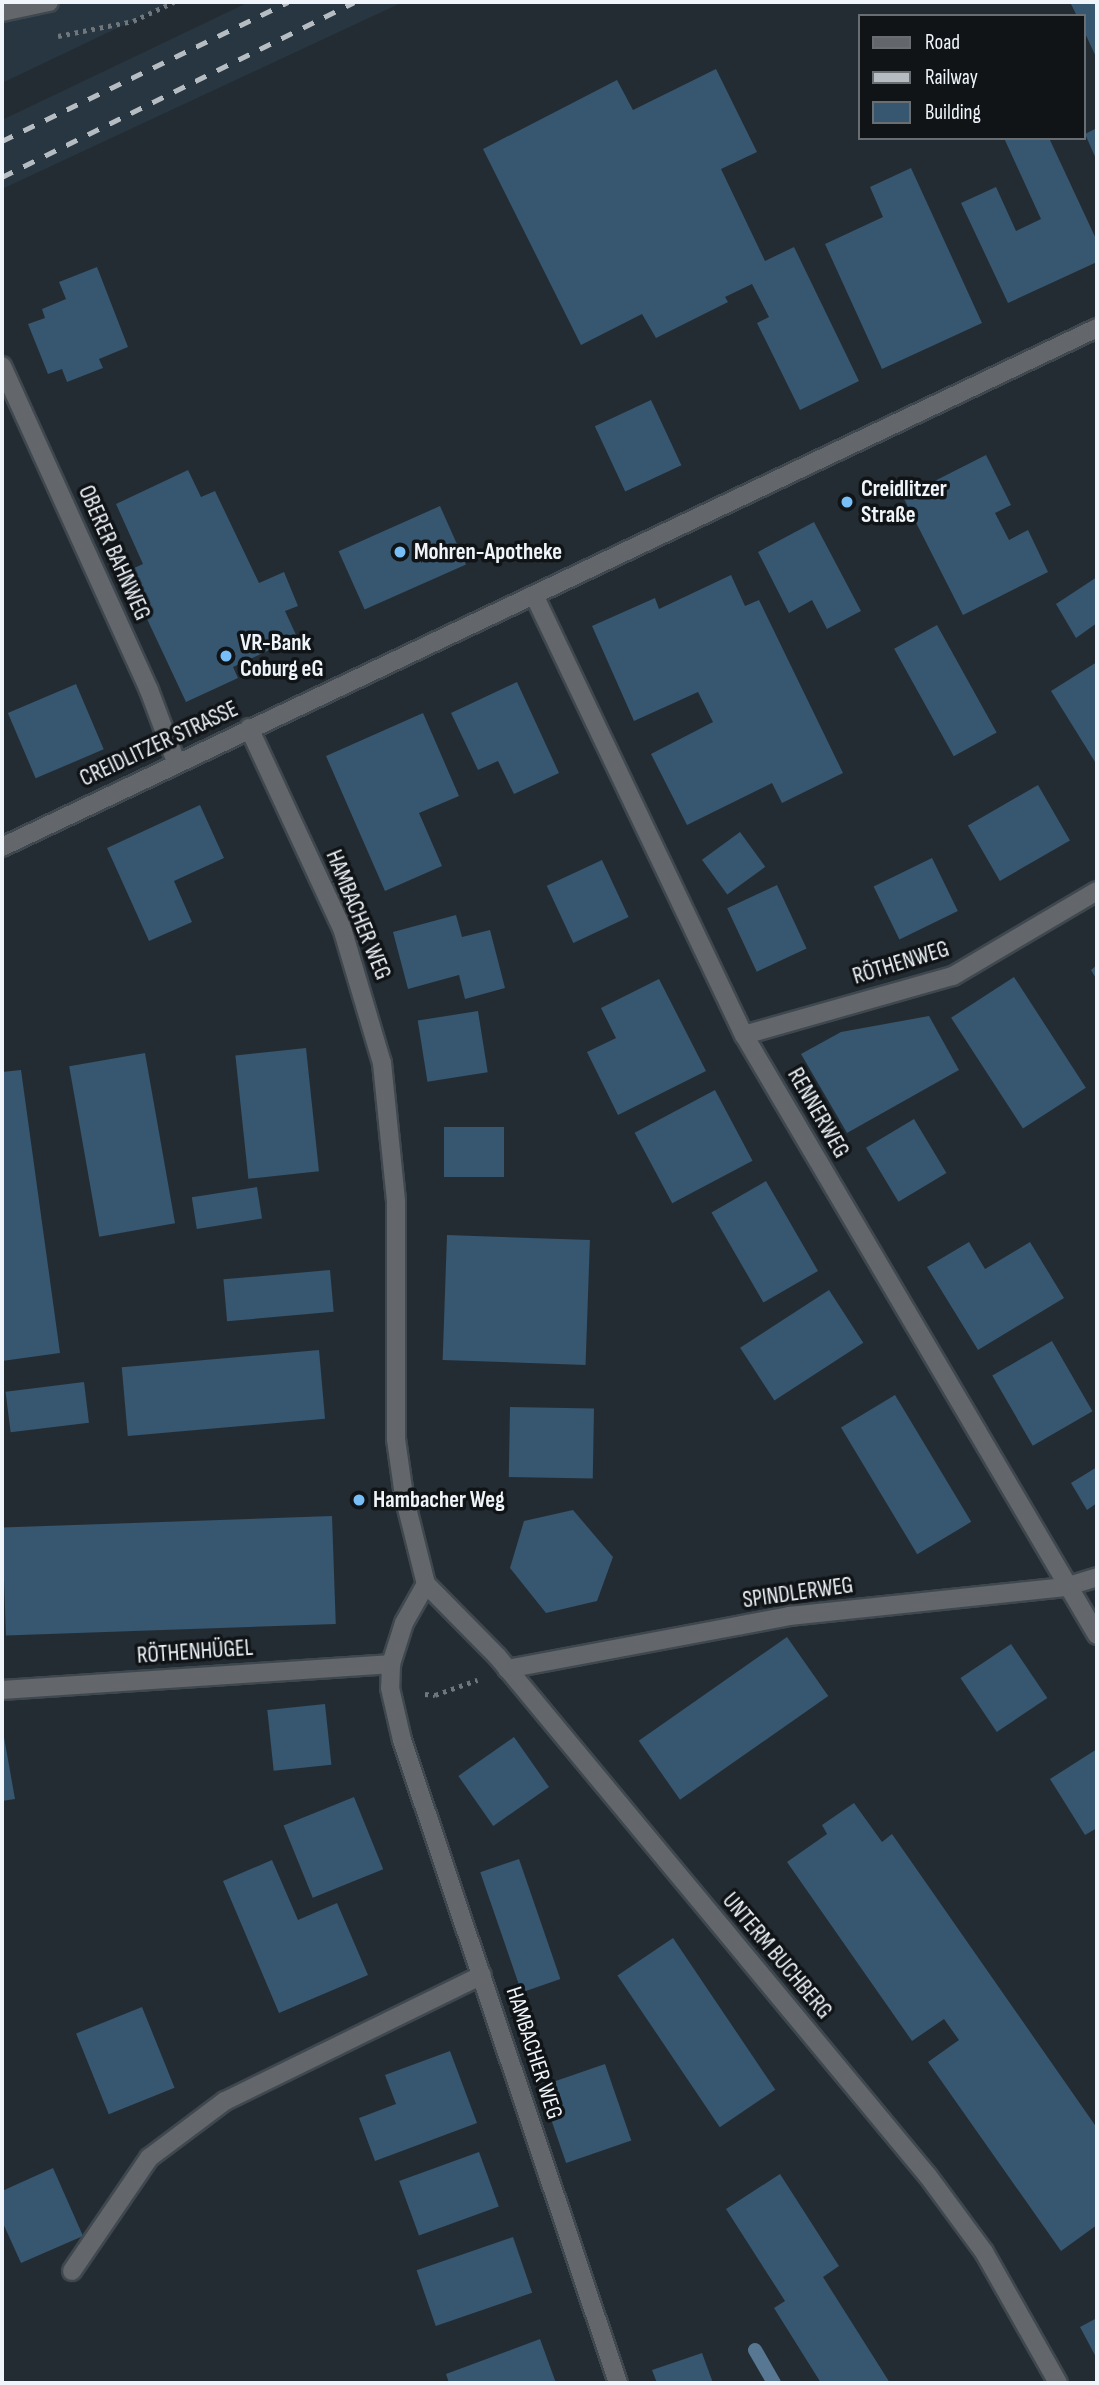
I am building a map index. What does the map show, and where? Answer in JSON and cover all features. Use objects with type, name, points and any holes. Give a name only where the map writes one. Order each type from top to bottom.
[{"type":"street","points":[[2,10],[9,2]]},
{"type":"street","points":[[2,10],[49,2]]},
{"type":"street","name":"CREIDLITZER STRASSE","points":[[2,847],[176,762],[1097,328]]},
{"type":"street","name":"OBERER BAHNWEG","points":[[2,366],[149,690],[176,762]]},
{"type":"street","name":"RENNERWEG","points":[[534,595],[744,1035],[1065,1587],[1097,1635]]},
{"type":"street","name":"HAMBACHER WEG","points":[[249,728],[342,928],[382,1063],[396,1202],[396,1440],[404,1496],[426,1584],[404,1623],[391,1664],[390,1688],[402,1740],[618,2383]]},
{"type":"street","name":"RÖTHENWEG","points":[[744,1035],[953,976],[1097,891]]},
{"type":"street","name":"SPINDLERWEG","points":[[507,1669],[789,1616],[1065,1587],[1097,1577]]},
{"type":"street","name":"UNTERM BUCHBERG","points":[[426,1584],[507,1669],[928,2176],[984,2252],[1058,2383]]},
{"type":"street","name":"RÖTHENHÜGEL","points":[[2,1690],[391,1664]]},
{"type":"street","points":[[72,2272],[149,2158],[225,2101],[482,1975]]},
{"type":"path","points":[[54,37],[133,21],[174,2]]},
{"type":"path","points":[[390,1688],[435,1695],[507,1669]]},
{"type":"shaded area","points":[[2,2],[172,2],[2,83]]},
{"type":"shaded area","points":[[249,2],[403,2],[2,189],[2,120]]},
{"type":"building","points":[[1070,2],[1097,2],[1097,59],[1085,33],[1085,14],[1076,14]]},
{"type":"building","points":[[716,69],[757,152],[721,169],[765,261],[794,247],[859,381],[800,410],[757,323],[769,317],[752,284],[725,297],[728,302],[656,338],[642,314],[581,345],[483,149],[617,80],[633,110]]},
{"type":"building","points":[[1097,128],[1097,161],[1085,134]]},
{"type":"building","points":[[1005,140],[1050,140],[1097,241],[1097,262],[1008,303],[961,203],[996,187],[1016,231],[1041,219]]},
{"type":"building","points":[[911,168],[982,323],[882,369],[825,244],[883,217],[870,187]]},
{"type":"building","points":[[97,267],[128,347],[99,359],[103,368],[67,382],[62,369],[48,374],[28,324],[45,318],[42,309],[66,299],[59,282]]},
{"type":"building","points":[[651,400],[681,465],[625,491],[595,426]]},
{"type":"building","points":[[986,455],[1011,505],[995,513],[1009,540],[1028,530],[1048,572],[963,615],[903,497]]},
{"type":"building","points":[[188,470],[201,497],[215,491],[259,583],[284,572],[298,606],[285,611],[297,637],[233,667],[238,678],[186,702],[125,572],[143,564],[116,504]]},
{"type":"building","points":[[440,506],[466,564],[365,610],[339,551]]},
{"type":"building","points":[[814,522],[861,611],[827,629],[812,600],[789,613],[758,552]]},
{"type":"building","points":[[731,575],[745,606],[759,600],[843,773],[782,803],[772,783],[687,825],[651,754],[713,722],[698,692],[634,721],[592,626],[655,598],[659,609]]},
{"type":"building","points":[[1097,577],[1097,623],[1076,638],[1056,604]]},
{"type":"building","points":[[937,625],[997,733],[954,756],[894,649]]},
{"type":"building","points":[[1097,662],[1097,765],[1051,691]]},
{"type":"building","points":[[517,682],[559,773],[514,794],[498,761],[478,770],[451,713]]},
{"type":"building","points":[[76,684],[104,749],[36,778],[8,713]]},
{"type":"building","points":[[423,713],[459,796],[419,813],[442,866],[385,891],[326,756]]},
{"type":"building","points":[[1038,785],[1070,840],[1000,881],[968,826]]},
{"type":"building","points":[[200,805],[224,858],[174,881],[192,922],[149,941],[107,848]]},
{"type":"building","points":[[740,832],[765,867],[727,894],[702,860]]},
{"type":"building","points":[[932,858],[958,911],[899,940],[874,886]]},
{"type":"building","points":[[602,860],[629,917],[573,943],[547,886]]},
{"type":"building","points":[[777,885],[807,948],[757,972],[727,908]]},
{"type":"building","points":[[456,915],[462,937],[490,930],[505,988],[465,999],[459,975],[408,989],[393,932]]},
{"type":"building","points":[[1097,965],[1097,980],[1091,970]]},
{"type":"building","points":[[1014,977],[1086,1088],[1023,1129],[951,1018]]},
{"type":"building","points":[[659,979],[706,1071],[618,1115],[587,1052],[616,1038],[601,1008]]},
{"type":"building","points":[[478,1011],[488,1072],[427,1082],[418,1021]]},
{"type":"building","points":[[929,1016],[959,1070],[847,1133],[801,1054],[841,1032]]},
{"type":"building","points":[[306,1048],[319,1171],[248,1179],[235,1055]]},
{"type":"building","points":[[145,1053],[175,1223],[99,1237],[69,1066]]},
{"type":"building","points":[[21,1070],[60,1353],[2,1361],[2,1072]]},
{"type":"building","points":[[715,1090],[753,1161],[672,1203],[635,1133]]},
{"type":"building","points":[[914,1119],[946,1173],[898,1202],[866,1148]]},
{"type":"building","points":[[444,1127],[504,1127],[504,1177],[444,1177]]},
{"type":"building","points":[[766,1181],[818,1271],[763,1303],[711,1212]]},
{"type":"building","points":[[257,1187],[262,1219],[197,1229],[192,1197]]},
{"type":"building","points":[[447,1235],[590,1240],[586,1365],[443,1360]]},
{"type":"building","points":[[969,1242],[985,1269],[1030,1242],[1064,1298],[978,1350],[927,1267]]},
{"type":"building","points":[[330,1270],[334,1312],[227,1321],[223,1279]]},
{"type":"building","points":[[829,1290],[863,1343],[774,1401],[740,1348]]},
{"type":"building","points":[[1052,1341],[1092,1411],[1033,1446],[992,1376]]},
{"type":"building","points":[[319,1350],[325,1419],[128,1436],[122,1367]]},
{"type":"building","points":[[84,1382],[89,1423],[11,1432],[6,1392]]},
{"type":"building","points":[[895,1395],[971,1522],[917,1554],[841,1427]]},
{"type":"building","points":[[510,1407],[594,1408],[593,1478],[509,1477]]},
{"type":"building","points":[[1097,1467],[1097,1503],[1087,1510],[1071,1483]]},
{"type":"building","points":[[573,1510],[613,1557],[597,1601],[546,1613],[510,1568],[524,1521]]},
{"type":"building","points":[[332,1516],[336,1624],[6,1635],[2,1528]]},
{"type":"building","points":[[787,1637],[828,1696],[680,1800],[639,1741]]},
{"type":"building","points":[[1011,1644],[1047,1698],[997,1732],[960,1678]]},
{"type":"building","points":[[325,1704],[331,1765],[274,1771],[267,1710]]},
{"type":"building","points":[[2,1726],[15,1799],[2,1801]]},
{"type":"building","points":[[514,1737],[549,1787],[493,1826],[458,1776]]},
{"type":"building","points":[[1097,1749],[1097,1828],[1085,1835],[1050,1779]]},
{"type":"building","points":[[354,1797],[383,1869],[313,1898],[284,1825]]},
{"type":"building","points":[[854,1803],[882,1842],[892,1834],[1097,2128],[1097,2225],[1061,2251],[928,2062],[959,2040],[944,2019],[912,2041],[787,1862],[827,1834],[822,1825]]},
{"type":"building","points":[[519,1859],[560,1979],[522,1992],[480,1872]]},
{"type":"building","points":[[272,1860],[298,1920],[337,1903],[368,1975],[279,2013],[223,1881]]},
{"type":"building","points":[[673,1938],[775,2090],[720,2127],[617,1975]]},
{"type":"building","points":[[142,2007],[175,2088],[109,2114],[76,2034]]},
{"type":"building","points":[[450,2051],[477,2123],[375,2161],[359,2118],[396,2104],[385,2075]]},
{"type":"building","points":[[605,2064],[631,2141],[566,2163],[540,2086]]},
{"type":"building","points":[[479,2152],[499,2207],[419,2236],[399,2181]]},
{"type":"building","points":[[53,2168],[83,2236],[21,2263],[2,2221],[2,2191]]},
{"type":"building","points":[[780,2174],[839,2266],[823,2277],[890,2383],[821,2383],[774,2308],[785,2301],[726,2209]]},
{"type":"building","points":[[513,2237],[532,2293],[436,2326],[417,2270]]},
{"type":"building","points":[[1097,2318],[1097,2359],[1080,2327]]},
{"type":"building","points":[[540,2339],[556,2383],[449,2383],[446,2374]]},
{"type":"building","points":[[702,2353],[713,2383],[657,2383],[652,2370]]},
{"type":"waterway","points":[[755,2350],[774,2383]]},
{"type":"railway","points":[[2,141],[288,2]]},
{"type":"railway","points":[[2,177],[354,2]]},
{"type":"place","name":"Creidlitzer Straße","points":[[847,502]]},
{"type":"place","name":"Mohren-Apotheke","points":[[400,552]]},
{"type":"place","name":"VR-Bank Coburg eG","points":[[226,656]]},
{"type":"place","name":"Hambacher Weg","points":[[359,1500]]}]
